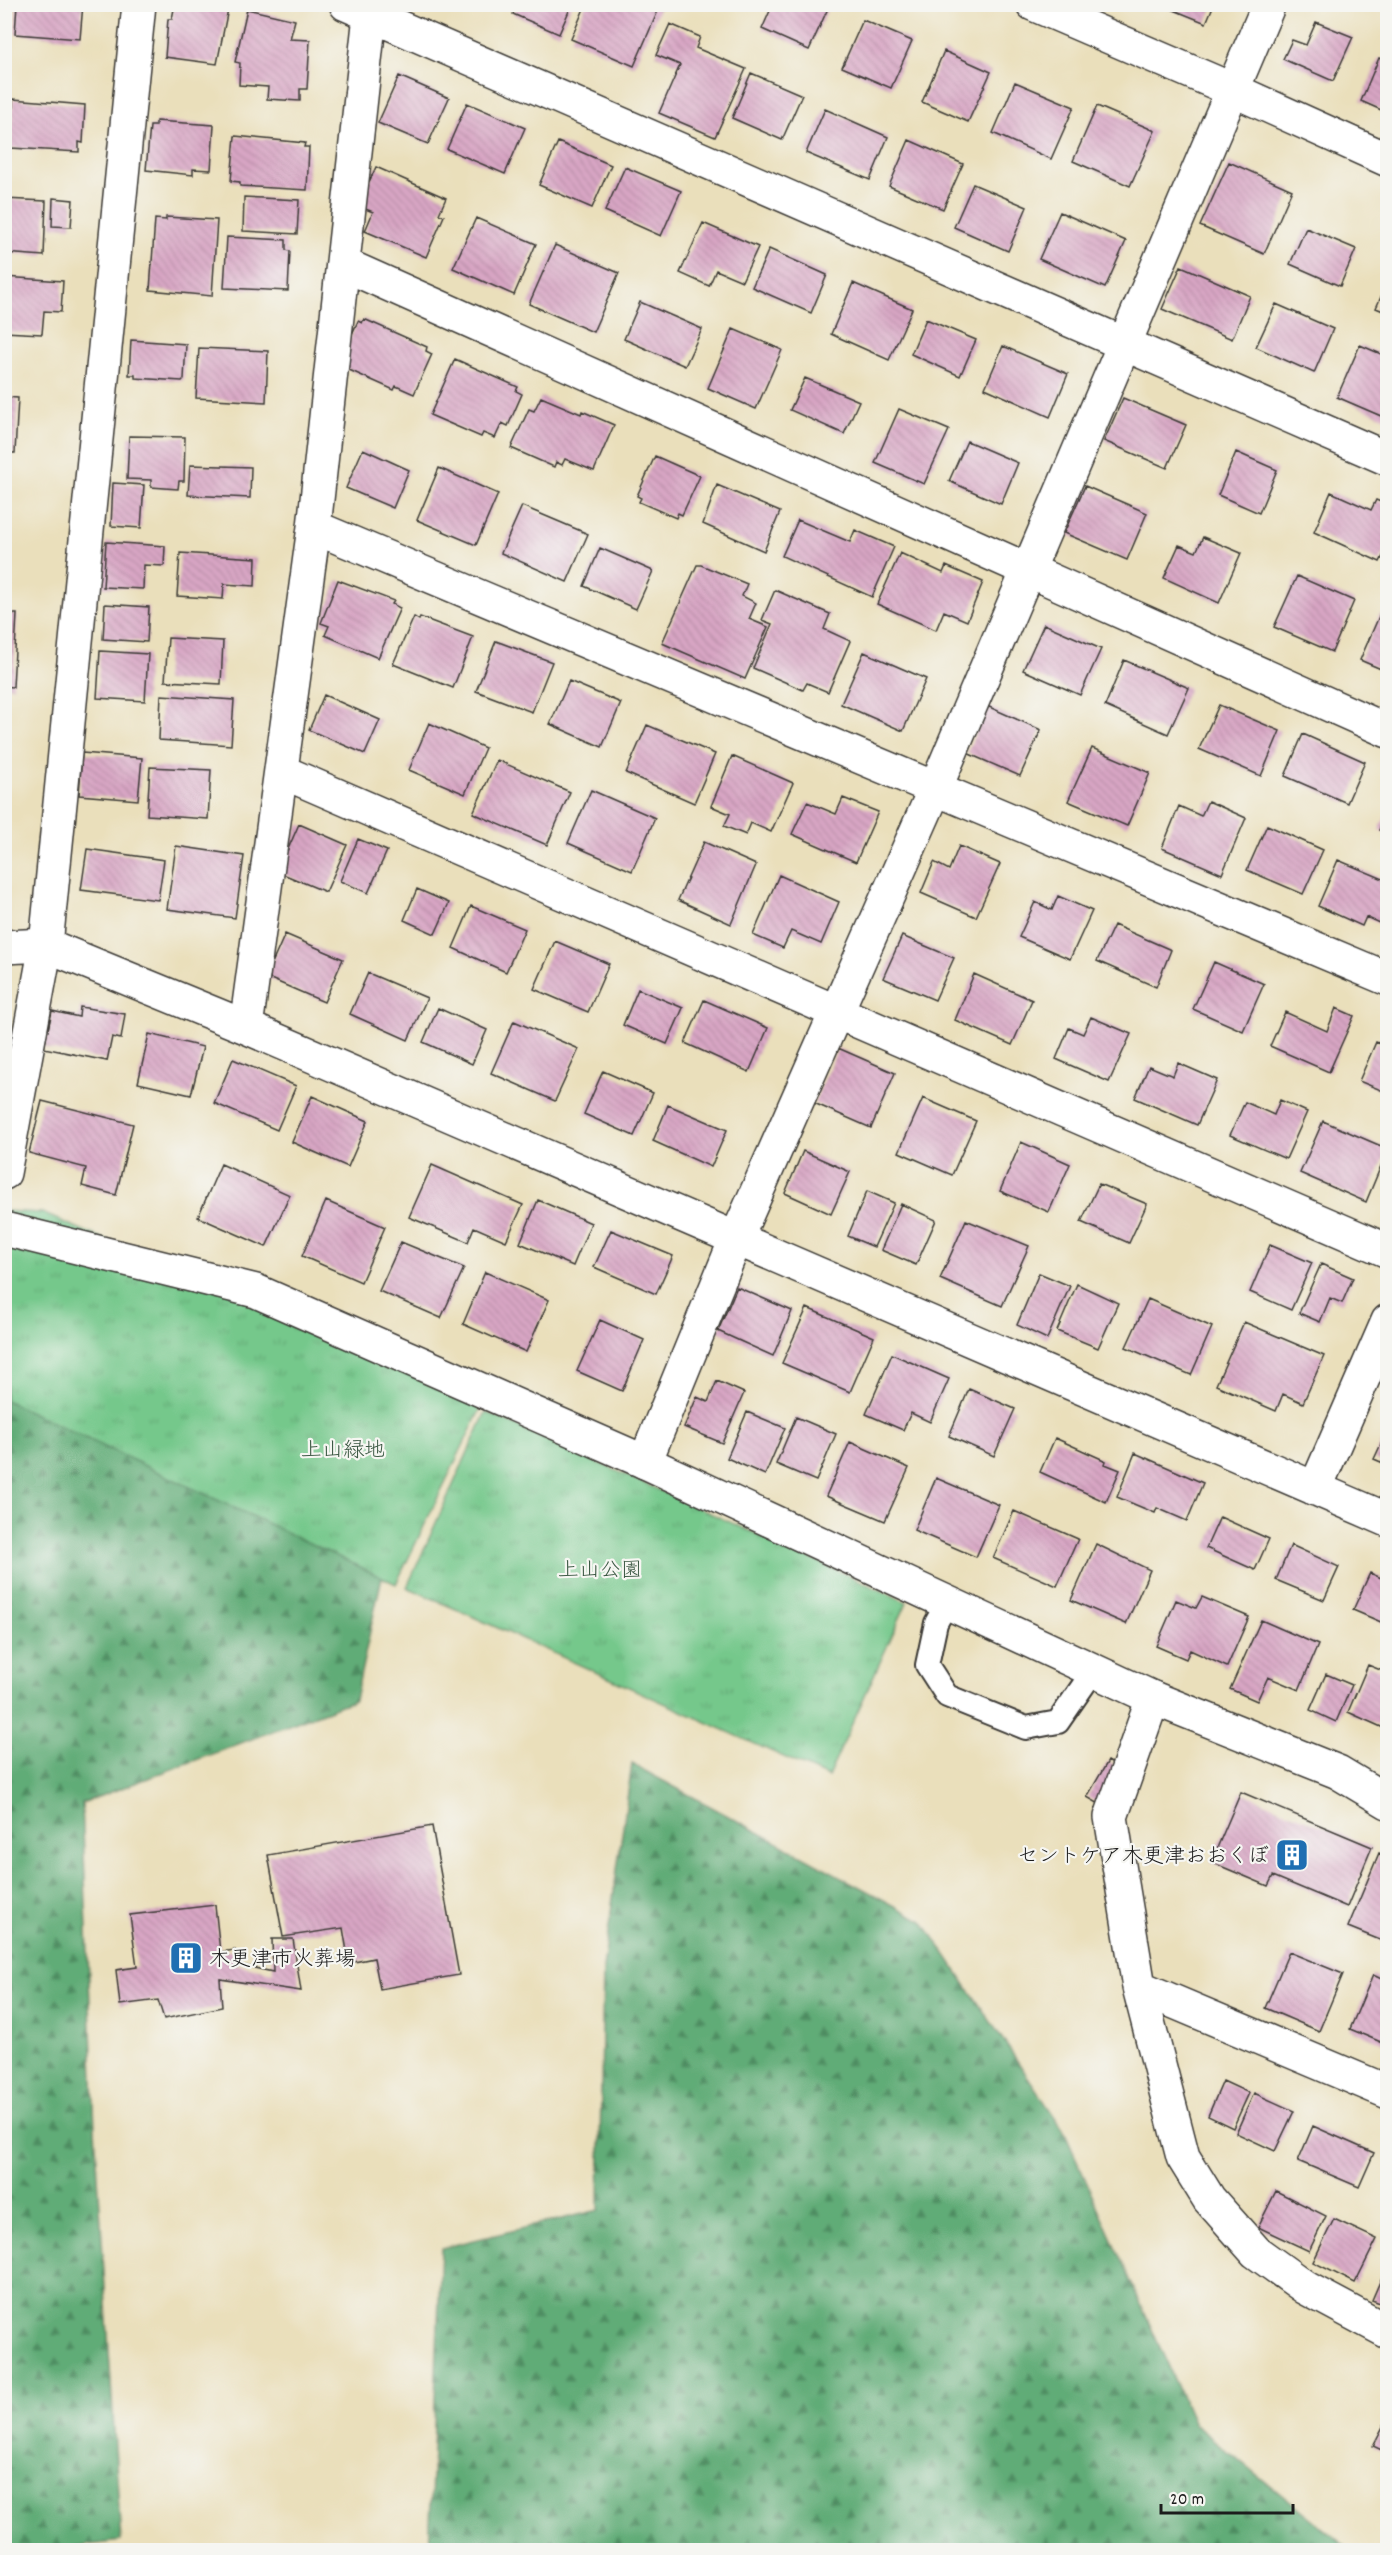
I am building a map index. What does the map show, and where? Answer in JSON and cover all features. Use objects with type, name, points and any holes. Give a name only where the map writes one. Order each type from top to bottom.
[{"type":"street","points":[[4,1173],[46,945],[139,4]]},
{"type":"street","points":[[1033,4],[1388,160]]},
{"type":"street","points":[[645,1462],[736,1239],[935,789],[1269,4]]},
{"type":"street","points":[[246,1027],[283,772],[314,527],[343,264],[358,10],[1388,459]]},
{"type":"street","points":[[343,264],[1388,731]]},
{"type":"street","points":[[314,527],[1388,979]]},
{"type":"street","points":[[283,772],[1388,1251]]},
{"type":"street","points":[[4,947],[46,945],[246,1027],[1388,1520]]},
{"type":"street","points":[[4,1228],[256,1291],[645,1462],[1153,1698],[1338,1772],[1388,1802]]},
{"type":"street","points":[[1315,1489],[1388,1321]]},
{"type":"street","points":[[1153,1698],[1111,1816],[1140,1987],[1184,2157],[1209,2199],[1256,2253],[1306,2288],[1388,2332]]},
{"type":"street","points":[[1140,1987],[1388,2092]]},
{"type":"lane","points":[[947,1603],[936,1623],[927,1665],[947,1696],[1026,1728],[1058,1722],[1094,1670]]},
{"type":"green space","name":"上山緑地","points":[[5,1211],[42,1213],[485,1400],[396,1584],[5,1400]]},
{"type":"green space","points":[[4,1379],[394,1522],[355,1700],[82,1803],[95,2129],[121,2541],[50,2550],[4,2550]]},
{"type":"green space","name":"上山公園","points":[[486,1412],[907,1602],[828,1777],[407,1587]]},
{"type":"green space","points":[[632,1764],[923,1921],[1063,2129],[1194,2424],[1350,2550],[429,2550],[441,2248],[599,2210],[603,1968]]},
{"type":"building","points":[[17,4],[83,4],[80,39],[15,34]]},
{"type":"building","points":[[175,4],[229,4],[217,64],[165,57],[168,19],[172,19]]},
{"type":"building","points":[[517,4],[572,4],[559,34],[513,14]]},
{"type":"building","points":[[586,4],[661,4],[634,66],[571,39]]},
{"type":"building","points":[[773,4],[830,4],[809,50],[762,29]]},
{"type":"building","points":[[1159,4],[1214,4],[1206,23]]},
{"type":"building","points":[[247,9],[295,20],[290,39],[310,40],[307,89],[300,89],[300,101],[267,99],[268,87],[239,85],[240,63],[235,62]]},
{"type":"building","points":[[863,20],[912,41],[891,88],[842,67]]},
{"type":"building","points":[[1316,22],[1353,37],[1333,81],[1283,59],[1292,40],[1306,45]]},
{"type":"building","points":[[670,24],[700,37],[696,48],[746,69],[715,137],[659,113],[680,65],[656,55]]},
{"type":"building","points":[[944,51],[991,72],[968,122],[922,102]]},
{"type":"building","points":[[1379,58],[1388,62],[1388,113],[1361,101]]},
{"type":"building","points":[[751,73],[802,95],[782,140],[732,118]]},
{"type":"building","points":[[399,76],[449,98],[428,144],[378,123]]},
{"type":"building","points":[[1015,82],[1074,107],[1051,159],[993,133]]},
{"type":"building","points":[[13,99],[85,105],[83,143],[79,142],[79,152],[11,148]]},
{"type":"building","points":[[467,103],[525,128],[505,174],[447,149]]},
{"type":"building","points":[[1097,106],[1155,131],[1130,186],[1073,161]]},
{"type":"building","points":[[825,109],[888,137],[870,180],[806,153]]},
{"type":"building","points":[[156,121],[214,125],[211,170],[193,169],[193,175],[146,170],[150,126],[156,126]]},
{"type":"building","points":[[235,136],[305,143],[304,147],[309,147],[307,190],[240,186],[240,182],[231,181]]},
{"type":"building","points":[[909,140],[963,164],[943,209],[889,186]]},
{"type":"building","points":[[558,142],[611,165],[592,208],[539,185]]},
{"type":"building","points":[[1229,162],[1292,190],[1264,254],[1200,226]]},
{"type":"building","points":[[376,167],[446,198],[439,214],[444,216],[426,257],[365,231],[373,212],[358,206]]},
{"type":"building","points":[[625,167],[681,191],[661,236],[605,211]]},
{"type":"building","points":[[973,184],[1027,207],[1008,251],[954,227]]},
{"type":"building","points":[[244,197],[299,200],[297,234],[243,231]]},
{"type":"building","points":[[53,198],[73,200],[71,227],[52,226]]},
{"type":"building","points":[[4,199],[46,201],[44,256],[4,253]]},
{"type":"building","points":[[1060,212],[1126,241],[1105,288],[1039,259]]},
{"type":"building","points":[[166,217],[217,220],[212,296],[150,290],[155,219],[166,220]]},
{"type":"building","points":[[476,218],[536,244],[514,295],[453,268]]},
{"type":"building","points":[[703,223],[758,247],[742,281],[716,270],[709,286],[680,273]]},
{"type":"building","points":[[1306,228],[1356,249],[1340,286],[1290,264]]},
{"type":"building","points":[[227,237],[286,240],[286,250],[290,251],[288,291],[224,288]]},
{"type":"building","points":[[555,245],[619,273],[593,332],[529,304]]},
{"type":"building","points":[[769,249],[827,275],[811,313],[752,287]]},
{"type":"building","points":[[1181,266],[1250,296],[1232,339],[1162,309]]},
{"type":"building","points":[[4,277],[63,281],[61,312],[44,311],[42,334],[4,332]]},
{"type":"building","points":[[1388,281],[1388,313],[1376,308]]},
{"type":"building","points":[[853,283],[912,309],[889,360],[831,334]]},
{"type":"building","points":[[640,302],[702,329],[685,366],[624,339]]},
{"type":"building","points":[[1276,304],[1333,329],[1314,373],[1256,347]]},
{"type":"building","points":[[364,319],[427,347],[426,351],[432,354],[414,394],[396,386],[394,390],[338,365],[358,321],[362,323]]},
{"type":"building","points":[[926,319],[976,340],[960,376],[911,354]]},
{"type":"building","points":[[733,329],[782,350],[756,409],[708,388]]},
{"type":"building","points":[[131,340],[186,344],[184,379],[182,381],[135,378],[135,375],[129,375]]},
{"type":"building","points":[[1360,345],[1388,357],[1388,419],[1337,397]]},
{"type":"building","points":[[1003,346],[1068,374],[1050,417],[985,388]]},
{"type":"building","points":[[199,348],[268,351],[266,402],[196,398]]},
{"type":"building","points":[[455,359],[518,387],[516,391],[522,394],[508,426],[502,423],[495,438],[483,433],[481,437],[430,415]]},
{"type":"building","points":[[805,378],[859,401],[844,434],[790,410]]},
{"type":"building","points":[[4,397],[18,398],[15,453],[11,453],[10,468],[4,468]]},
{"type":"building","points":[[541,397],[614,425],[594,471],[565,459],[562,465],[556,462],[554,467],[511,448],[529,409],[534,411]]},
{"type":"building","points":[[1123,398],[1186,425],[1167,468],[1104,441]]},
{"type":"building","points":[[899,409],[949,430],[924,484],[875,463]]},
{"type":"building","points":[[129,436],[185,437],[184,481],[179,481],[178,489],[151,487],[151,480],[127,479]]},
{"type":"building","points":[[967,441],[1018,463],[1001,504],[949,481]]},
{"type":"building","points":[[363,449],[409,470],[393,508],[346,488]]},
{"type":"building","points":[[1236,452],[1277,470],[1259,513],[1218,495]]},
{"type":"building","points":[[655,456],[700,476],[682,515],[678,513],[676,518],[639,502],[641,498],[637,496]]},
{"type":"building","points":[[190,465],[251,467],[250,498],[188,495]]},
{"type":"building","points":[[439,468],[498,494],[476,545],[417,520]]},
{"type":"building","points":[[113,483],[144,485],[141,528],[111,526]]},
{"type":"building","points":[[717,485],[780,512],[764,551],[703,524]]},
{"type":"building","points":[[1085,486],[1147,513],[1127,560],[1064,533]]},
{"type":"building","points":[[1331,492],[1371,510],[1376,500],[1388,505],[1388,546],[1380,562],[1314,532]]},
{"type":"building","points":[[522,506],[588,534],[567,582],[501,553]]},
{"type":"building","points":[[798,520],[850,542],[855,530],[894,547],[872,597],[782,556]]},
{"type":"building","points":[[1203,537],[1241,553],[1219,603],[1164,578],[1179,545],[1196,552]]},
{"type":"building","points":[[106,542],[165,546],[164,566],[144,565],[143,589],[103,587]]},
{"type":"building","points":[[600,548],[653,571],[636,609],[584,586]]},
{"type":"building","points":[[180,553],[256,558],[255,586],[224,584],[223,599],[177,596]]},
{"type":"building","points":[[900,553],[943,573],[946,566],[983,582],[967,621],[944,611],[936,630],[877,604]]},
{"type":"building","points":[[697,565],[747,584],[742,596],[756,603],[749,619],[768,627],[745,679],[662,643]]},
{"type":"building","points":[[1297,576],[1354,601],[1332,652],[1274,627]]},
{"type":"building","points":[[338,580],[394,601],[392,604],[400,608],[378,658],[325,635],[329,626],[321,623]]},
{"type":"building","points":[[775,590],[830,614],[824,629],[850,641],[828,692],[807,683],[803,690],[753,668],[772,624],[762,620]]},
{"type":"building","points":[[105,604],[149,607],[147,642],[103,639]]},
{"type":"building","points":[[4,614],[17,614],[13,687],[4,686]]},
{"type":"building","points":[[1380,614],[1388,618],[1388,672],[1360,660]]},
{"type":"building","points":[[414,617],[419,620],[420,617],[473,637],[453,688],[393,664]]},
{"type":"building","points":[[1044,624],[1101,649],[1080,695],[1023,670]]},
{"type":"building","points":[[168,638],[223,641],[221,684],[165,681]]},
{"type":"building","points":[[496,641],[552,662],[532,712],[476,691]]},
{"type":"building","points":[[100,651],[148,654],[145,701],[97,698]]},
{"type":"building","points":[[864,652],[926,679],[903,731],[841,704]]},
{"type":"building","points":[[1124,660],[1189,688],[1168,734],[1105,706]]},
{"type":"building","points":[[569,681],[621,703],[602,747],[550,724]]},
{"type":"building","points":[[161,695],[234,700],[231,745],[159,740]]},
{"type":"building","points":[[324,695],[380,720],[365,754],[309,730]]},
{"type":"building","points":[[1219,705],[1280,731],[1261,776],[1199,749]]},
{"type":"building","points":[[987,706],[1041,730],[1020,776],[967,753]]},
{"type":"building","points":[[429,723],[485,748],[465,794],[409,770]]},
{"type":"building","points":[[647,725],[715,754],[694,803],[626,773]]},
{"type":"building","points":[[1303,734],[1365,762],[1347,803],[1285,776]]},
{"type":"building","points":[[1092,748],[1150,773],[1127,826],[1068,801]]},
{"type":"building","points":[[82,753],[142,758],[138,800],[79,795]]},
{"type":"building","points":[[732,756],[793,783],[771,832],[751,823],[746,835],[724,826],[730,814],[711,806]]},
{"type":"building","points":[[497,760],[570,792],[547,845],[473,813]]},
{"type":"building","points":[[150,767],[211,770],[208,819],[147,815]]},
{"type":"building","points":[[591,790],[655,818],[632,871],[568,843]]},
{"type":"building","points":[[843,798],[878,812],[856,862],[792,834],[807,802],[836,814]]},
{"type":"building","points":[[1208,801],[1246,818],[1222,874],[1162,848],[1179,806],[1201,816]]},
{"type":"building","points":[[1388,811],[1388,833],[1379,830]]},
{"type":"building","points":[[299,824],[347,845],[326,892],[278,872]]},
{"type":"building","points":[[1267,825],[1323,850],[1303,894],[1247,870]]},
{"type":"building","points":[[358,839],[387,851],[368,893],[340,881]]},
{"type":"building","points":[[704,842],[756,865],[731,924],[678,900]]},
{"type":"building","points":[[176,846],[244,856],[235,918],[167,909]]},
{"type":"building","points":[[959,846],[1000,864],[976,917],[921,893],[934,862],[949,870]]},
{"type":"building","points":[[87,849],[164,860],[158,900],[81,890]]},
{"type":"building","points":[[1338,860],[1388,881],[1388,927],[1366,917],[1362,926],[1318,906]]},
{"type":"building","points":[[779,875],[839,902],[821,944],[791,931],[783,948],[753,935]]},
{"type":"building","points":[[417,889],[449,903],[435,934],[404,920]]},
{"type":"building","points":[[1058,896],[1092,911],[1070,959],[1019,937],[1035,902],[1052,910]]},
{"type":"building","points":[[471,906],[525,929],[506,972],[453,948]]},
{"type":"building","points":[[1114,925],[1171,950],[1156,987],[1097,961]]},
{"type":"building","points":[[285,934],[343,959],[324,1002],[266,977]]},
{"type":"building","points":[[902,936],[954,958],[935,1000],[883,978]]},
{"type":"building","points":[[555,941],[609,964],[588,1012],[534,989]]},
{"type":"building","points":[[1214,962],[1264,984],[1243,1031],[1193,1009]]},
{"type":"building","points":[[368,973],[427,998],[408,1040],[350,1014]]},
{"type":"building","points":[[974,974],[1032,1000],[1012,1045],[955,1020]]},
{"type":"building","points":[[638,989],[683,1008],[667,1044],[623,1025]]},
{"type":"building","points":[[704,1000],[768,1028],[749,1072],[685,1043]]},
{"type":"building","points":[[80,1007],[125,1014],[121,1039],[112,1037],[107,1061],[44,1048],[52,1011],[79,1017]]},
{"type":"building","points":[[438,1008],[487,1030],[472,1064],[423,1042]]},
{"type":"building","points":[[1336,1008],[1354,1016],[1329,1072],[1270,1046],[1285,1012],[1327,1031]]},
{"type":"building","points":[[1091,1017],[1131,1034],[1109,1082],[1056,1059],[1069,1028],[1083,1034]]},
{"type":"building","points":[[514,1021],[579,1049],[555,1101],[491,1073]]},
{"type":"building","points":[[149,1034],[203,1047],[191,1095],[138,1083]]},
{"type":"building","points":[[1376,1042],[1388,1047],[1388,1093],[1359,1081]]},
{"type":"building","points":[[838,1048],[895,1073],[871,1128],[814,1103]]},
{"type":"building","points":[[233,1059],[296,1086],[277,1130],[214,1103]]},
{"type":"building","points":[[1178,1063],[1217,1080],[1197,1125],[1135,1098],[1149,1066],[1173,1076]]},
{"type":"building","points":[[603,1071],[653,1093],[634,1136],[584,1114]]},
{"type":"building","points":[[312,1096],[368,1121],[348,1167],[292,1142]]},
{"type":"building","points":[[923,1098],[976,1121],[952,1175],[899,1152]]},
{"type":"building","points":[[1280,1100],[1307,1112],[1286,1159],[1230,1135],[1245,1102],[1274,1115]]},
{"type":"building","points":[[42,1101],[133,1124],[116,1195],[82,1186],[86,1168],[29,1153]]},
{"type":"building","points":[[668,1105],[727,1130],[711,1167],[653,1141]]},
{"type":"building","points":[[1323,1121],[1388,1149],[1366,1202],[1300,1173]]},
{"type":"building","points":[[1021,1142],[1070,1164],[1049,1212],[1000,1191]]},
{"type":"building","points":[[803,1151],[850,1172],[831,1214],[785,1193]]},
{"type":"building","points":[[221,1164],[290,1195],[266,1247],[198,1217]]},
{"type":"building","points":[[432,1165],[523,1205],[506,1241],[474,1227],[468,1242],[409,1217]]},
{"type":"building","points":[[1099,1184],[1147,1204],[1129,1243],[1081,1222]]},
{"type":"building","points":[[867,1191],[894,1203],[874,1247],[848,1236]]},
{"type":"building","points":[[538,1200],[591,1223],[573,1266],[520,1243]]},
{"type":"building","points":[[326,1201],[385,1227],[361,1282],[302,1256]]},
{"type":"building","points":[[901,1204],[936,1220],[916,1265],[881,1250]]},
{"type":"building","points":[[966,1220],[1029,1246],[1002,1306],[940,1279]]},
{"type":"building","points":[[611,1230],[673,1256],[656,1294],[594,1267]]},
{"type":"building","points":[[401,1242],[464,1268],[441,1318],[379,1291]]},
{"type":"building","points":[[1270,1245],[1312,1263],[1291,1310],[1250,1292]]},
{"type":"building","points":[[1321,1264],[1353,1278],[1342,1303],[1330,1298],[1320,1322],[1299,1313]]},
{"type":"building","points":[[485,1272],[549,1300],[526,1352],[463,1324]]},
{"type":"building","points":[[1039,1273],[1070,1286],[1047,1339],[1017,1325]]},
{"type":"building","points":[[1077,1284],[1118,1303],[1098,1348],[1057,1331]]},
{"type":"building","points":[[737,1287],[792,1311],[773,1356],[718,1331]]},
{"type":"building","points":[[1148,1299],[1212,1327],[1191,1375],[1126,1347]]},
{"type":"building","points":[[807,1308],[874,1337],[850,1392],[782,1363]]},
{"type":"building","points":[[600,1320],[644,1340],[622,1391],[577,1371]]},
{"type":"building","points":[[1244,1322],[1324,1356],[1303,1403],[1283,1394],[1276,1411],[1216,1385]]},
{"type":"building","points":[[892,1354],[949,1379],[930,1422],[911,1413],[903,1430],[866,1414]]},
{"type":"building","points":[[717,1381],[744,1393],[722,1443],[684,1427],[697,1397],[708,1402]]},
{"type":"building","points":[[969,1389],[1015,1409],[994,1456],[949,1436]]},
{"type":"building","points":[[747,1412],[785,1428],[765,1475],[727,1458]]},
{"type":"building","points":[[796,1417],[836,1434],[816,1481],[776,1464]]},
{"type":"building","points":[[1055,1438],[1106,1461],[1105,1464],[1120,1470],[1106,1502],[1040,1472]]},
{"type":"building","points":[[850,1442],[909,1468],[885,1521],[826,1496]]},
{"type":"building","points":[[1382,1442],[1388,1444],[1388,1465],[1374,1459]]},
{"type":"building","points":[[1135,1453],[1203,1483],[1187,1521],[1157,1508],[1155,1513],[1117,1497]]},
{"type":"building","points":[[936,1478],[999,1505],[976,1557],[914,1530]]},
{"type":"building","points":[[1014,1511],[1078,1539],[1057,1586],[993,1558]]},
{"type":"building","points":[[1220,1517],[1269,1539],[1255,1570],[1206,1548]]},
{"type":"building","points":[[1096,1544],[1150,1570],[1126,1624],[1071,1600]]},
{"type":"building","points":[[1291,1545],[1339,1567],[1324,1600],[1276,1580]]},
{"type":"building","points":[[1370,1573],[1388,1581],[1388,1625],[1353,1610]]},
{"type":"building","points":[[1202,1597],[1249,1617],[1227,1667],[1190,1650],[1186,1659],[1156,1646],[1176,1600],[1196,1608]]},
{"type":"building","points":[[1261,1620],[1318,1645],[1299,1690],[1268,1677],[1257,1701],[1230,1689]]},
{"type":"building","points":[[1368,1665],[1388,1673],[1388,1730],[1348,1712]]},
{"type":"building","points":[[1326,1674],[1352,1685],[1336,1722],[1310,1710]]},
{"type":"building","points":[[1108,1761],[1121,1769],[1101,1805],[1087,1797]]},
{"type":"building","name":"セントケア木更津おおくぼ","points":[[1241,1792],[1372,1847],[1347,1907],[1273,1876],[1268,1886],[1211,1862]]},
{"type":"building","points":[[432,1826],[459,1975],[380,1989],[374,1958],[349,1963],[343,1928],[283,1937],[268,1855]]},
{"type":"building","points":[[1379,1853],[1388,1857],[1388,1937],[1385,1942],[1348,1927]]},
{"type":"building","name":"木更津市火葬場","points":[[215,1905],[220,1952],[235,1950],[236,1964],[273,1972],[272,1939],[293,1939],[301,1991],[220,1979],[222,2007],[164,2019],[158,2000],[120,2005],[116,1970],[137,1967],[130,1915]]},
{"type":"building","points":[[1289,1952],[1343,1974],[1319,2031],[1265,2008]]},
{"type":"building","points":[[1373,1975],[1388,1982],[1388,2045],[1350,2029]]},
{"type":"building","points":[[1223,2081],[1249,2093],[1233,2128],[1208,2116]]},
{"type":"building","points":[[1254,2093],[1294,2111],[1275,2151],[1236,2133]]},
{"type":"building","points":[[1313,2126],[1374,2153],[1359,2187],[1298,2161]]},
{"type":"building","points":[[1276,2191],[1326,2216],[1309,2251],[1258,2227]]},
{"type":"building","points":[[1334,2219],[1377,2239],[1355,2283],[1313,2262]]},
{"type":"building","points":[[1388,2263],[1388,2306],[1372,2300]]},
{"type":"building","points":[[1388,2417],[1388,2453],[1373,2446]]},
{"type":"place","name":"セントケア木更津おおくぼ","points":[[1292,1855]]},
{"type":"place","name":"木更津市火葬場","points":[[186,1958]]}]
